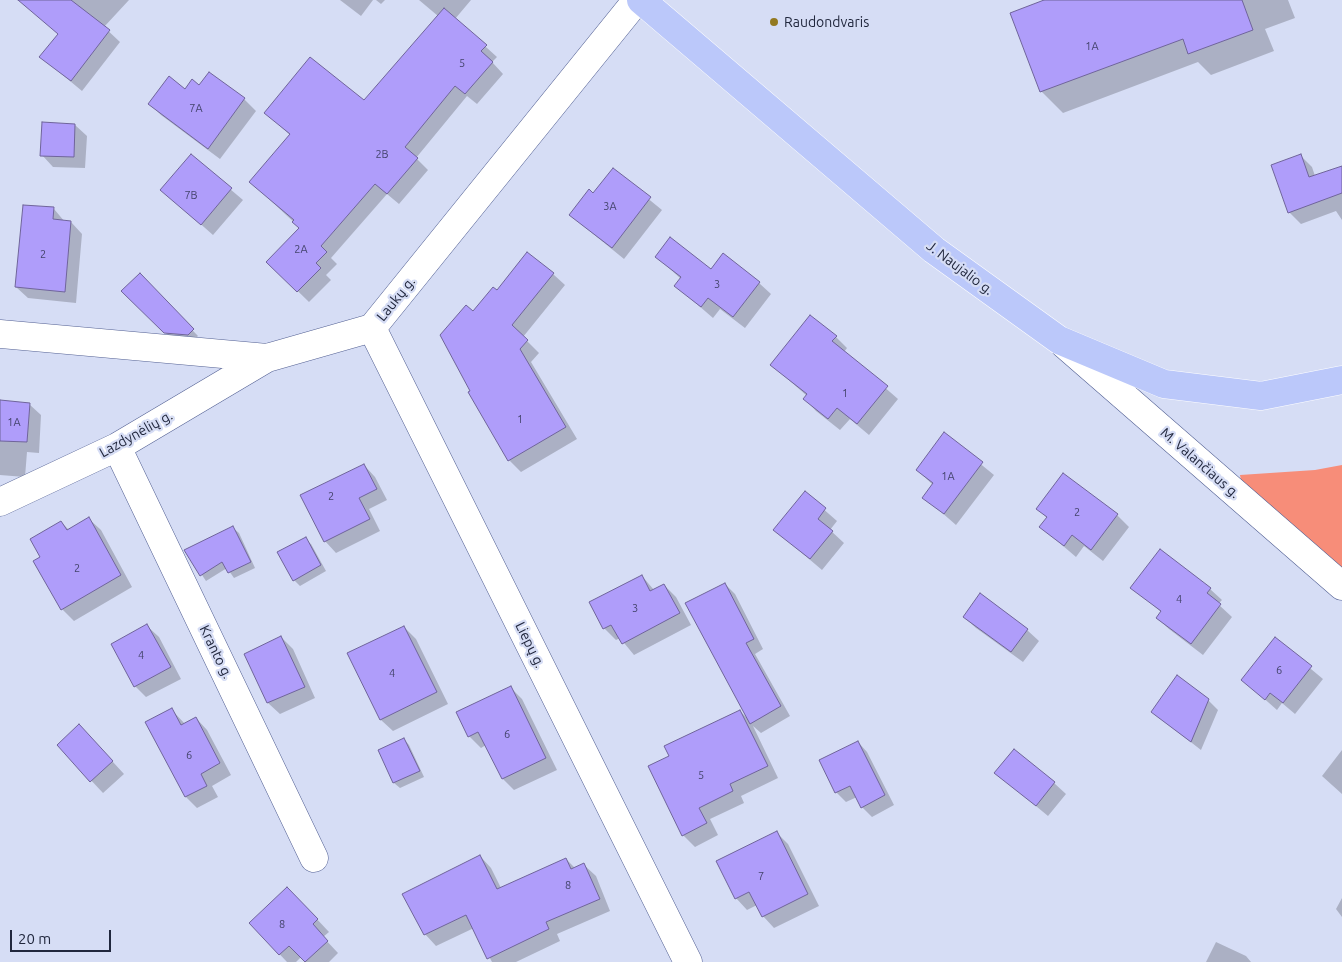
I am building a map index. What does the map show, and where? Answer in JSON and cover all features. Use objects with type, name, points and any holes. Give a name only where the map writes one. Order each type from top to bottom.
[{"type":"main road","name":"J. Naujalio g.","points":[[639,0],[934,250],[1059,340],[1164,384],[1261,396],[1342,380]]},
{"type":"street","name":"Laukų g.","points":[[0,334],[267,358],[372,328],[639,0]]},
{"type":"street","name":"Liepų g.","points":[[372,328],[688,962]]},
{"type":"street","name":"M. Valančiaus g.","points":[[1059,340],[1342,586]]},
{"type":"street","name":"Lazdynėlių g.","points":[[0,502],[118,447],[267,358]]},
{"type":"street","name":"Kranto g.","points":[[118,447],[314,858]]},
{"type":"shaded area","points":[[1342,465],[1342,568],[1241,480],[1240,475],[1315,470]]},
{"type":"building","points":[[18,0],[71,0],[110,30],[71,81],[39,57],[58,34]]},
{"type":"building","points":[[1044,0],[1242,0],[1253,30],[1188,54],[1183,39],[1040,92],[1010,13]]},
{"type":"building","points":[[444,8],[487,45],[481,51],[493,62],[465,94],[455,86],[405,147],[418,158],[387,194],[375,184],[321,246],[327,252],[316,263],[321,268],[297,292],[266,262],[299,228],[292,222],[294,220],[249,182],[290,134],[264,113],[310,57],[364,100]]},
{"type":"building","points":[[209,72],[245,98],[208,149],[148,104],[169,76],[185,89],[192,79],[199,85]]},
{"type":"building","points":[[42,122],[75,124],[74,157],[40,156]]},
{"type":"building","points":[[191,154],[232,188],[201,225],[160,190]]},
{"type":"building","points":[[1301,154],[1309,177],[1342,166],[1342,193],[1288,213],[1271,165]]},
{"type":"building","points":[[613,168],[651,197],[612,248],[569,215],[589,189],[593,193]]},
{"type":"building","points":[[23,205],[54,207],[53,219],[71,221],[65,292],[15,287]]},
{"type":"building","points":[[670,237],[711,269],[723,253],[760,282],[733,317],[708,298],[701,307],[674,286],[681,277],[655,257]]},
{"type":"building","points":[[527,252],[554,273],[512,325],[528,340],[520,349],[566,427],[508,461],[468,392],[470,391],[440,335],[466,305],[473,311],[493,287],[497,290]]},
{"type":"building","points":[[140,273],[194,329],[188,335],[164,333],[121,291]]},
{"type":"building","points":[[810,315],[837,336],[832,341],[888,386],[857,424],[837,408],[828,419],[803,399],[807,394],[770,365]]},
{"type":"building","points":[[0,400],[30,403],[27,442],[0,441]]},
{"type":"building","points":[[944,432],[983,462],[944,514],[922,498],[933,483],[916,470]]},
{"type":"building","points":[[364,464],[377,489],[359,498],[370,519],[324,542],[300,495]]},
{"type":"building","points":[[1063,473],[1118,514],[1091,550],[1072,535],[1064,546],[1039,527],[1047,517],[1036,509]]},
{"type":"building","points":[[805,491],[826,508],[818,519],[833,531],[810,559],[773,530]]},
{"type":"building","points":[[89,517],[121,575],[61,610],[33,561],[40,557],[30,539],[61,521],[67,530]]},
{"type":"building","points":[[233,526],[251,562],[228,573],[222,562],[200,576],[184,550]]},
{"type":"building","points":[[306,537],[321,565],[293,581],[277,552]]},
{"type":"building","points":[[1160,549],[1211,588],[1207,593],[1221,604],[1191,644],[1156,618],[1161,611],[1130,588]]},
{"type":"building","points":[[642,575],[650,591],[664,584],[680,613],[622,644],[611,625],[603,629],[589,602]]},
{"type":"building","points":[[725,583],[754,639],[746,643],[781,706],[750,724],[685,603]]},
{"type":"building","points":[[980,593],[1028,629],[1011,652],[963,617]]},
{"type":"building","points":[[147,624],[171,667],[134,687],[111,644]]},
{"type":"building","points":[[404,626],[437,692],[380,720],[347,653]]},
{"type":"building","points":[[281,636],[305,687],[267,703],[244,654]]},
{"type":"building","points":[[1275,637],[1312,666],[1283,703],[1270,693],[1265,700],[1241,680]]},
{"type":"building","points":[[1177,675],[1209,699],[1191,742],[1151,712]]},
{"type":"building","points":[[511,686],[546,758],[502,779],[478,732],[468,737],[456,712]]},
{"type":"building","points":[[172,708],[181,725],[196,717],[220,763],[201,774],[207,786],[185,797],[145,722]]},
{"type":"building","points":[[740,710],[768,766],[730,784],[733,791],[699,808],[707,823],[682,836],[648,766],[669,756],[664,746]]},
{"type":"building","points":[[79,724],[113,761],[90,782],[57,745]]},
{"type":"building","points":[[404,738],[420,771],[393,783],[378,750]]},
{"type":"building","points":[[858,741],[885,795],[861,808],[850,786],[835,793],[819,760]]},
{"type":"building","points":[[1014,749],[1055,782],[1036,806],[994,773]]},
{"type":"building","points":[[777,831],[808,894],[762,917],[749,892],[735,899],[716,861]]},
{"type":"building","points":[[480,855],[497,889],[566,858],[571,869],[584,863],[600,899],[546,922],[549,929],[487,959],[466,915],[424,935],[402,894]]},
{"type":"building","points":[[287,887],[318,919],[313,924],[328,941],[305,962],[289,946],[279,955],[249,923]]},
{"type":"place","name":"Raudondvaris","points":[[774,22]]}]
